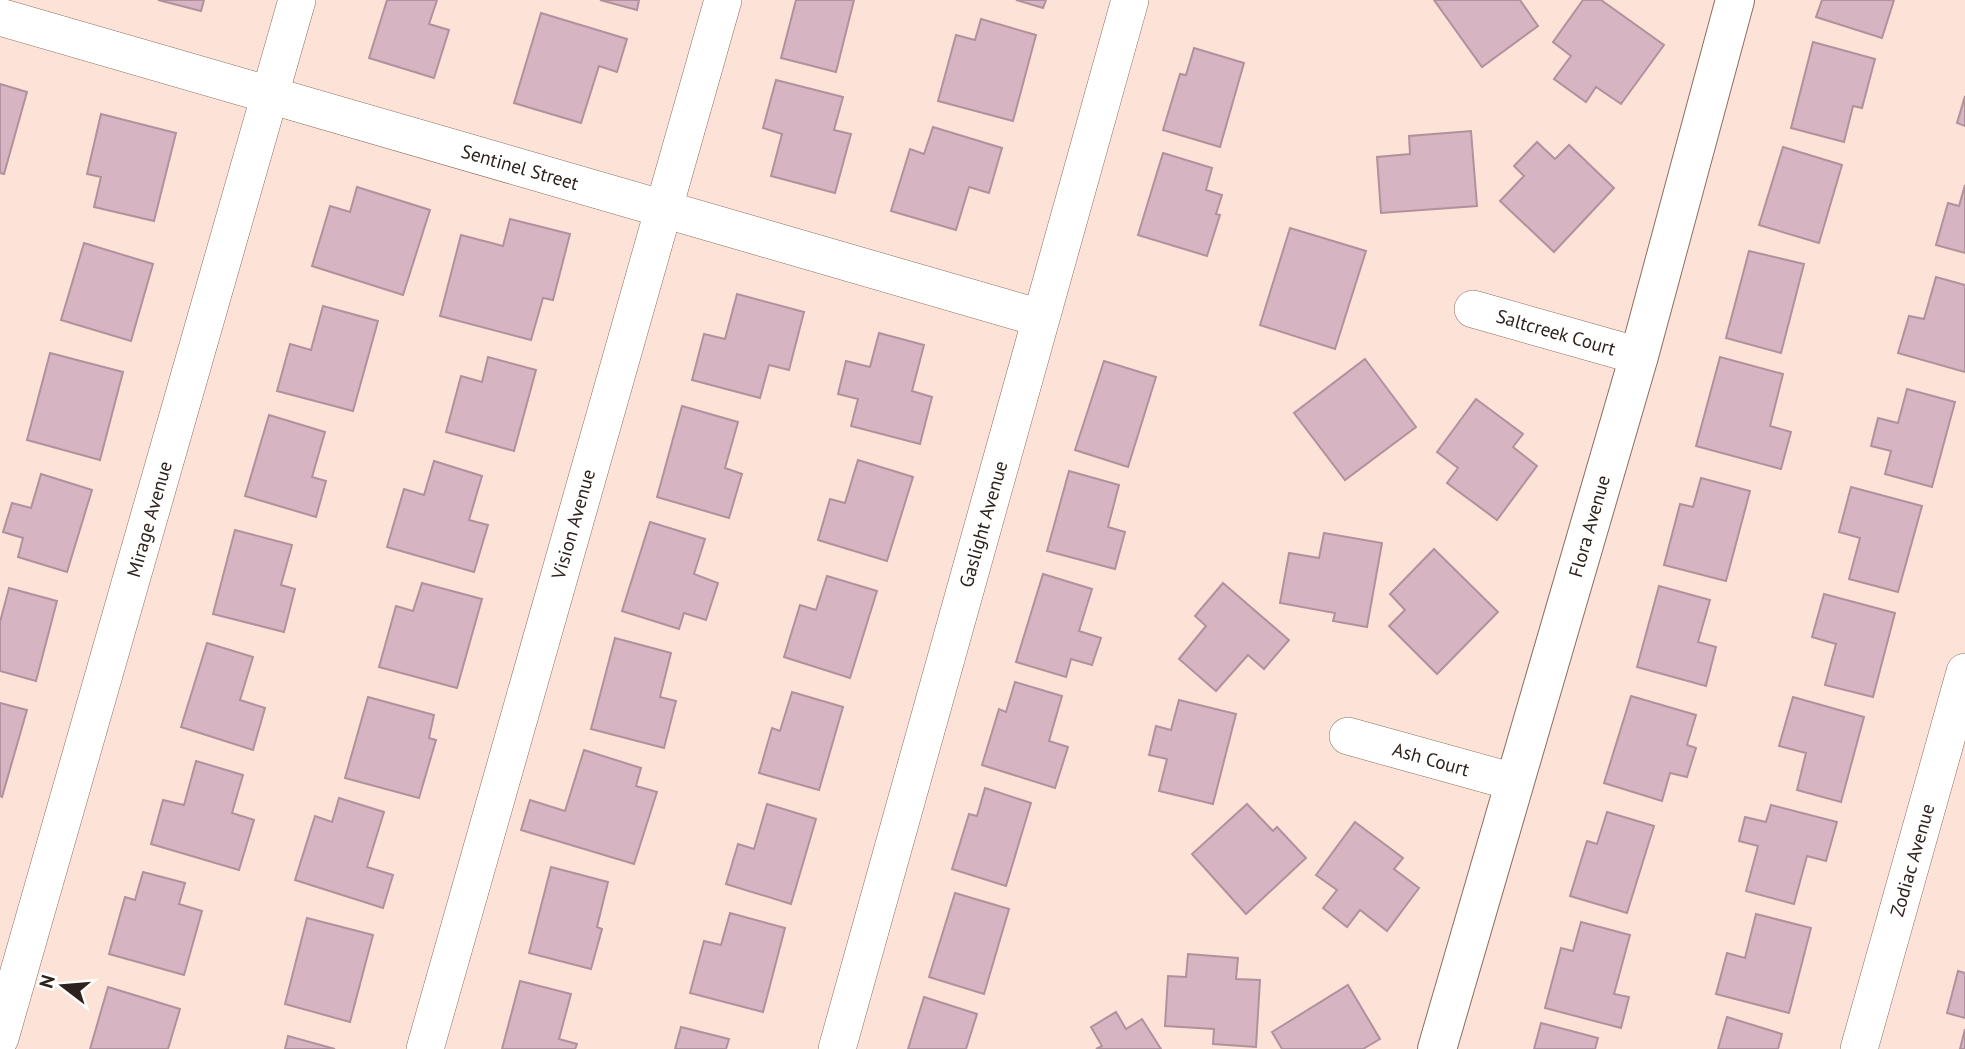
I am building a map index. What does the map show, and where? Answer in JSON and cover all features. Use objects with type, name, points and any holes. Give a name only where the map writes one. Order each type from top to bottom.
[{"type":"street","name":"Mirage Avenue","points":[[0,1038],[298,0]]},
{"type":"street","name":"Vision Avenue","points":[[425,1049],[723,0]]},
{"type":"street","name":"Gaslight Avenue","points":[[837,1049],[1130,0]]},
{"type":"street","name":"Flora Avenue","points":[[1437,1049],[1639,356],[1735,0]]},
{"type":"street","name":"Sentinel Street","points":[[0,17],[1040,318]]},
{"type":"street","name":"Saltcreek Court","points":[[1473,309],[1639,356]]},
{"type":"street","name":"Zodiac Avenue","points":[[1859,1049],[1965,672]]},
{"type":"street","name":"Ash Court","points":[[1349,736],[1514,782]]},
{"type":"building","points":[[158,0],[204,0],[201,11]]},
{"type":"building","points":[[387,0],[437,0],[429,24],[449,30],[434,78],[369,58]]},
{"type":"building","points":[[600,0],[639,0],[637,10]]},
{"type":"building","points":[[796,0],[854,0],[836,72],[781,58]]},
{"type":"building","points":[[1016,0],[1046,0],[1043,8]]},
{"type":"building","points":[[1434,0],[1520,0],[1538,26],[1482,67]]},
{"type":"building","points":[[1583,0],[1601,0],[1664,45],[1621,104],[1596,87],[1586,102],[1554,79],[1571,56],[1553,42]]},
{"type":"building","points":[[1822,0],[1894,0],[1882,38],[1816,17]]},
{"type":"building","points":[[541,13],[627,39],[617,72],[599,66],[581,123],[514,103]]},
{"type":"building","points":[[981,19],[1036,35],[1013,121],[938,101],[956,35],[975,40]]},
{"type":"building","points":[[1813,42],[1875,59],[1862,108],[1853,106],[1844,142],[1791,128]]},
{"type":"building","points":[[1194,48],[1244,63],[1220,147],[1163,130],[1180,74],[1186,75]]},
{"type":"building","points":[[776,80],[843,97],[834,130],[851,134],[835,193],[771,176],[782,134],[763,128]]},
{"type":"building","points":[[0,84],[27,92],[4,174],[0,173]]},
{"type":"building","points":[[1965,96],[1965,126],[1957,123]]},
{"type":"building","points":[[101,114],[176,133],[154,221],[94,207],[101,177],[87,174]]},
{"type":"building","points":[[933,127],[1002,148],[989,193],[969,187],[956,230],[891,211],[910,149],[924,154]]},
{"type":"building","points":[[1471,131],[1477,206],[1381,213],[1377,157],[1410,154],[1409,136]]},
{"type":"building","points":[[1537,142],[1555,159],[1569,145],[1614,188],[1554,252],[1500,201],[1524,176],[1514,166]]},
{"type":"building","points":[[1783,147],[1842,165],[1819,243],[1759,225]]},
{"type":"building","points":[[1163,153],[1212,168],[1206,190],[1222,195],[1216,214],[1220,215],[1207,256],[1138,235]]},
{"type":"building","points":[[1965,185],[1965,253],[1936,245],[1948,203],[1959,206]]},
{"type":"building","points":[[357,187],[430,210],[403,295],[312,266],[330,206],[350,212]]},
{"type":"building","points":[[510,219],[570,234],[553,300],[543,298],[531,340],[440,316],[461,235],[503,246]]},
{"type":"building","points":[[1290,228],[1366,251],[1335,349],[1260,325]]},
{"type":"building","points":[[84,243],[153,264],[131,341],[61,320]]},
{"type":"building","points":[[1749,251],[1804,264],[1781,353],[1726,338]]},
{"type":"building","points":[[1936,277],[1965,285],[1965,372],[1898,353],[1909,316],[1924,319]]},
{"type":"building","points":[[737,294],[804,312],[789,370],[769,365],[760,398],[692,380],[704,334],[725,339]]},
{"type":"building","points":[[323,306],[378,321],[353,411],[277,391],[290,344],[311,350]]},
{"type":"building","points":[[879,333],[924,345],[912,391],[932,397],[920,444],[851,426],[858,399],[838,394],[846,361],[870,367]]},
{"type":"building","points":[[50,353],[123,372],[100,460],[27,440]]},
{"type":"building","points":[[488,357],[536,370],[514,451],[446,432],[461,376],[482,382]]},
{"type":"building","points":[[1720,357],[1783,374],[1770,426],[1791,432],[1781,469],[1696,446]]},
{"type":"building","points":[[1365,359],[1416,427],[1345,480],[1294,413]]},
{"type":"building","points":[[1104,361],[1156,377],[1128,467],[1075,450]]},
{"type":"building","points":[[1907,389],[1955,402],[1932,487],[1885,474],[1891,451],[1871,446],[1878,418],[1898,423]]},
{"type":"building","points":[[1476,399],[1523,434],[1513,447],[1537,466],[1497,520],[1447,483],[1458,468],[1437,452]]},
{"type":"building","points":[[682,406],[738,422],[725,468],[742,474],[729,518],[657,497]]},
{"type":"building","points":[[269,415],[325,432],[312,477],[326,481],[316,517],[245,496]]},
{"type":"building","points":[[858,460],[913,477],[887,561],[818,540],[830,499],[845,503]]},
{"type":"building","points":[[434,461],[482,476],[469,520],[488,525],[474,572],[387,547],[404,489],[424,495]]},
{"type":"building","points":[[1069,471],[1119,485],[1108,527],[1125,532],[1115,569],[1047,551]]},
{"type":"building","points":[[41,474],[92,490],[67,572],[18,557],[23,538],[3,532],[12,503],[31,508]]},
{"type":"building","points":[[1701,478],[1750,491],[1726,581],[1664,565],[1680,504],[1693,507]]},
{"type":"building","points":[[1851,487],[1922,506],[1898,592],[1849,579],[1860,538],[1839,532]]},
{"type":"building","points":[[650,522],[705,539],[694,574],[718,583],[706,620],[684,613],[679,629],[622,611]]},
{"type":"building","points":[[235,530],[292,545],[281,585],[295,589],[284,632],[213,614]]},
{"type":"building","points":[[1324,533],[1382,543],[1367,627],[1333,621],[1335,613],[1280,603],[1289,553],[1319,558]]},
{"type":"building","points":[[1434,549],[1498,612],[1437,674],[1389,626],[1405,610],[1390,594]]},
{"type":"building","points":[[1043,574],[1092,589],[1079,631],[1101,638],[1092,665],[1071,659],[1066,677],[1016,662]]},
{"type":"building","points":[[827,576],[877,591],[850,678],[784,657],[800,605],[816,610]]},
{"type":"building","points":[[422,583],[482,599],[457,688],[379,667],[396,606],[413,611]]},
{"type":"building","points":[[1223,583],[1289,640],[1264,669],[1248,655],[1216,691],[1179,659],[1206,626],[1195,616]]},
{"type":"building","points":[[1659,586],[1710,600],[1698,642],[1716,647],[1706,686],[1637,667]]},
{"type":"building","points":[[9,588],[57,601],[36,681],[0,671],[0,622]]},
{"type":"building","points":[[1824,594],[1895,613],[1873,697],[1825,685],[1836,644],[1812,637]]},
{"type":"building","points":[[615,638],[671,653],[660,697],[676,701],[664,748],[591,729]]},
{"type":"building","points":[[207,643],[253,657],[240,700],[265,708],[253,750],[181,727]]},
{"type":"building","points":[[1015,682],[1062,696],[1049,741],[1068,747],[1055,788],[982,765],[999,709],[1006,712]]},
{"type":"building","points":[[792,692],[843,707],[819,790],[759,773],[772,728],[780,731]]},
{"type":"building","points":[[1631,696],[1696,715],[1687,745],[1696,748],[1687,777],[1670,773],[1662,801],[1604,783]]},
{"type":"building","points":[[368,697],[434,715],[429,738],[436,740],[419,798],[345,778]]},
{"type":"building","points":[[1793,697],[1864,717],[1841,802],[1797,790],[1806,753],[1779,746]]},
{"type":"building","points":[[1179,700],[1236,714],[1213,804],[1159,791],[1167,759],[1149,755],[1156,726],[1171,730]]},
{"type":"building","points":[[0,703],[27,710],[2,797],[0,796]]},
{"type":"building","points":[[584,750],[641,768],[636,786],[657,792],[634,864],[521,830],[530,800],[565,811]]},
{"type":"building","points":[[196,761],[243,775],[232,813],[254,820],[239,870],[151,844],[163,800],[184,805]]},
{"type":"building","points":[[985,788],[1031,803],[1006,886],[952,869],[969,814],[977,816]]},
{"type":"building","points":[[339,798],[384,812],[367,867],[393,875],[383,908],[295,880],[315,816],[332,822]]},
{"type":"building","points":[[767,804],[816,819],[791,904],[726,884],[738,844],[754,849]]},
{"type":"building","points":[[1247,804],[1273,831],[1277,827],[1306,858],[1246,914],[1192,854]]},
{"type":"building","points":[[1771,805],[1837,822],[1826,861],[1807,856],[1794,904],[1746,891],[1758,846],[1739,841],[1745,817],[1766,822]]},
{"type":"building","points":[[1607,812],[1654,826],[1627,913],[1570,896],[1587,841],[1597,844]]},
{"type":"building","points":[[1355,822],[1403,858],[1394,869],[1419,888],[1387,931],[1360,910],[1347,927],[1323,908],[1337,890],[1316,875]]},
{"type":"building","points":[[551,867],[608,882],[597,927],[602,929],[591,969],[529,953]]},
{"type":"building","points":[[143,872],[185,883],[179,904],[202,911],[184,975],[109,954],[125,897],[135,900]]},
{"type":"building","points":[[955,893],[1009,909],[984,994],[929,977]]},
{"type":"building","points":[[730,913],[785,928],[763,1012],[690,993],[704,941],[721,945]]},
{"type":"building","points":[[1756,914],[1811,928],[1789,1013],[1716,994],[1727,953],[1745,958]]},
{"type":"building","points":[[307,918],[373,935],[350,1022],[285,1004]]},
{"type":"building","points":[[1581,922],[1630,935],[1614,994],[1629,997],[1621,1028],[1545,1008],[1561,948],[1573,951]]},
{"type":"building","points":[[1188,954],[1238,958],[1236,979],[1260,980],[1256,1047],[1213,1044],[1214,1029],[1165,1026],[1168,976],[1186,977]]},
{"type":"building","points":[[1958,971],[1965,973],[1965,1018],[1947,1013]]},
{"type":"building","points":[[520,981],[571,994],[559,1039],[577,1044],[575,1049],[502,1049]]},
{"type":"building","points":[[1348,985],[1380,1039],[1363,1049],[1282,1049],[1272,1032]]},
{"type":"building","points":[[108,987],[180,1009],[168,1049],[90,1049]]},
{"type":"building","points":[[924,997],[977,1014],[966,1049],[908,1049]]},
{"type":"building","points":[[1116,1012],[1126,1029],[1142,1019],[1161,1049],[1096,1049],[1102,1046],[1091,1027]]},
{"type":"building","points":[[1727,1017],[1782,1034],[1778,1049],[1718,1049]]},
{"type":"building","points":[[1541,1023],[1598,1038],[1595,1049],[1534,1049]]},
{"type":"building","points":[[681,1027],[729,1039],[726,1049],[675,1049]]},
{"type":"building","points":[[1965,1029],[1965,1049],[1960,1049]]},
{"type":"building","points":[[288,1036],[335,1049],[285,1049]]}]
